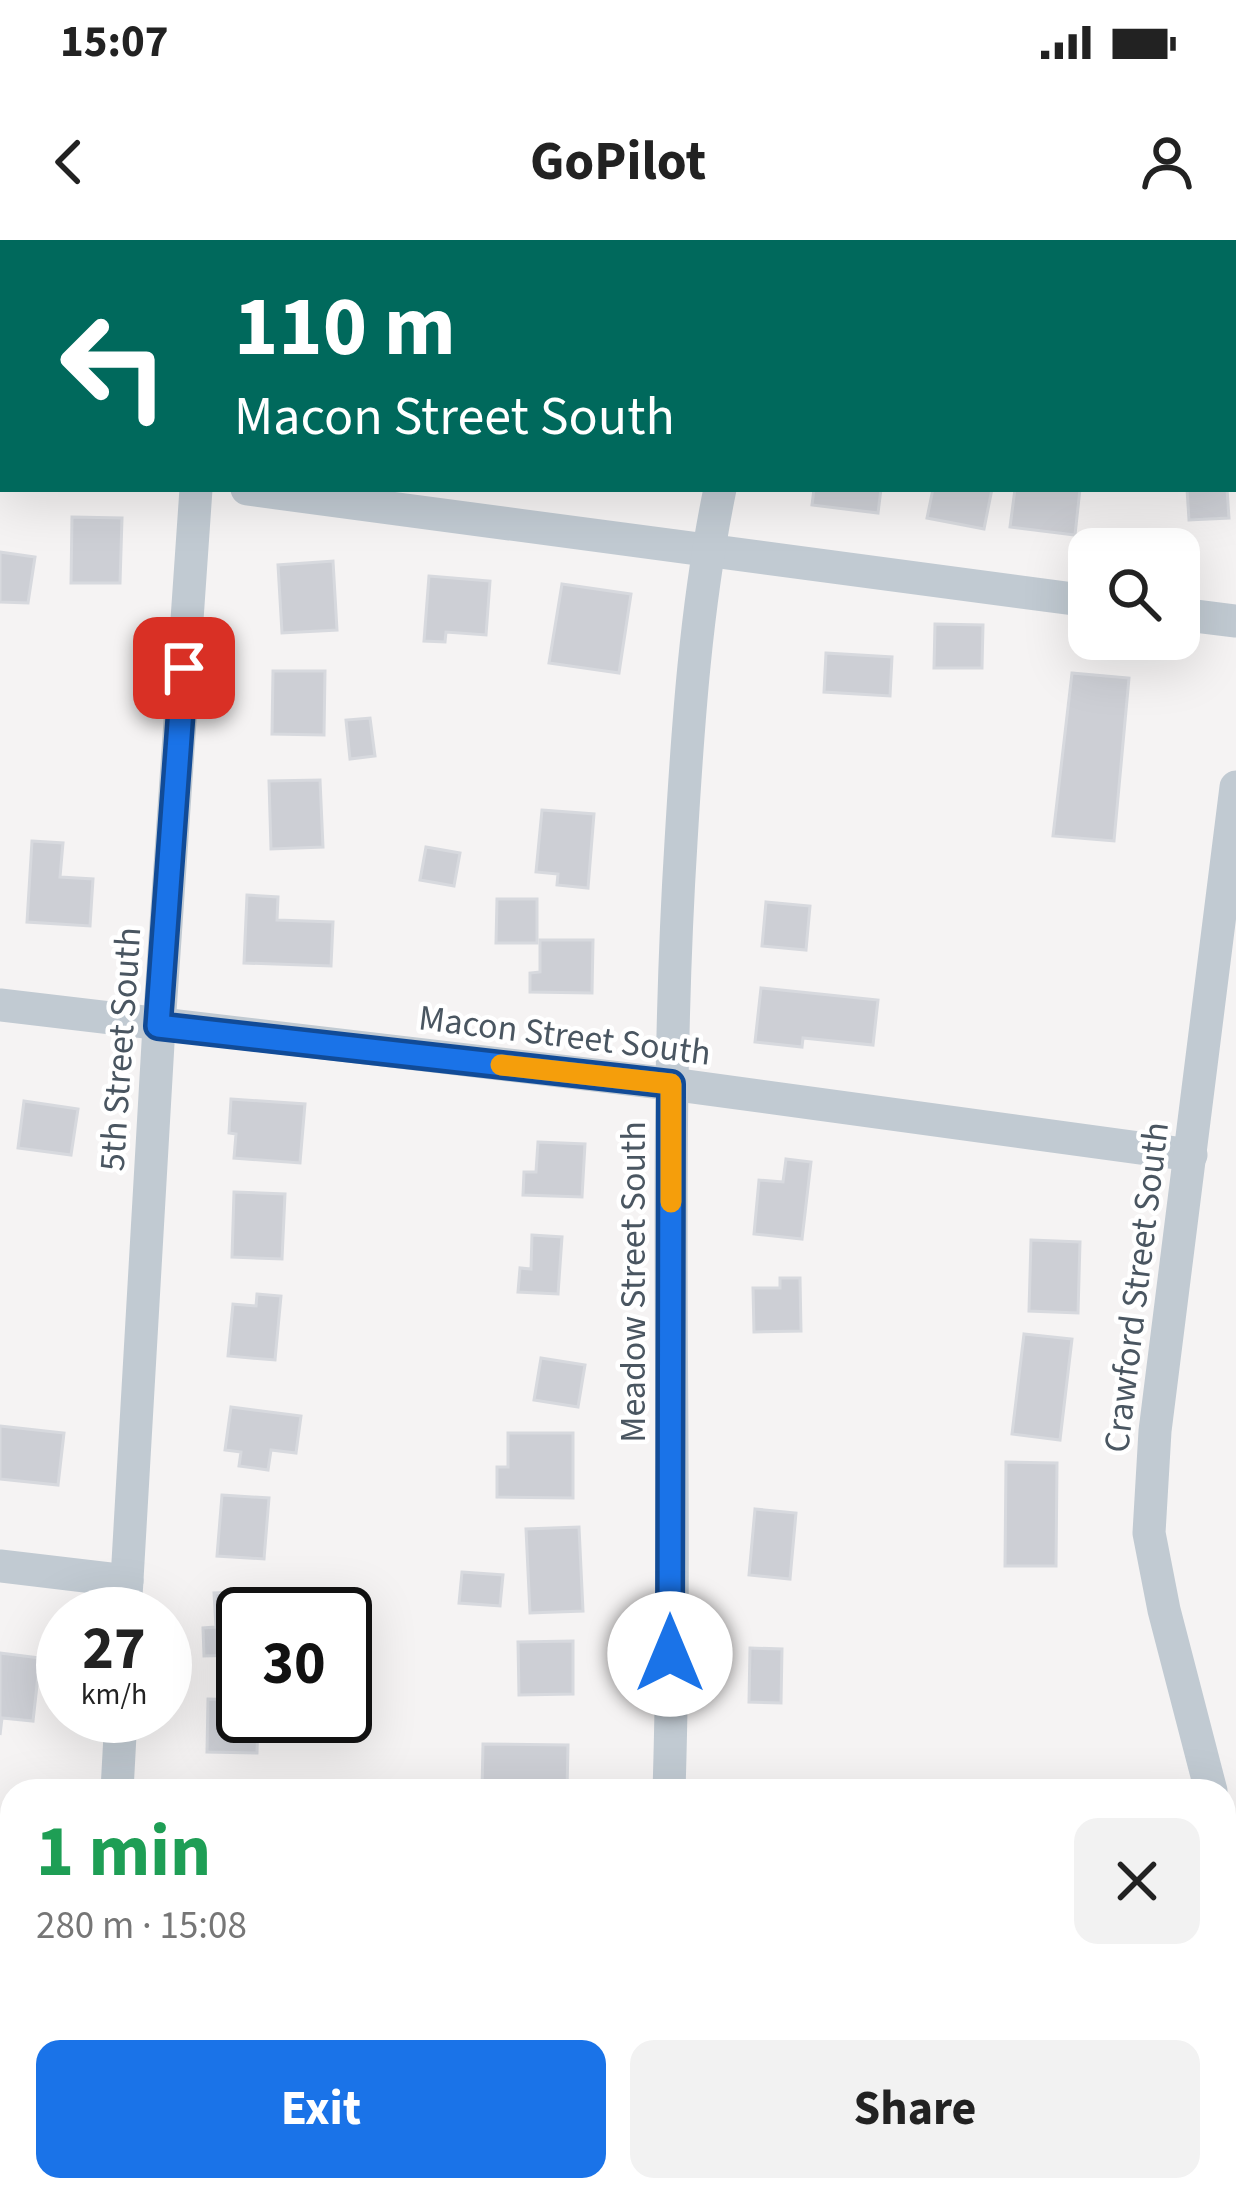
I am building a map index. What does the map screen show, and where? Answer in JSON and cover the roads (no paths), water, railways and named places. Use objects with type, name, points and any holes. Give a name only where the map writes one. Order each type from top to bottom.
[{"type":"street","name":"5th Street South","points":[[127,1587],[158,1026],[196,492]]},
{"type":"street","points":[[270,492],[1068,598]]},
{"type":"street","name":"Meadow Street South","points":[[669,1779],[671,1084],[689,712],[708,548],[720,492]]},
{"type":"street","points":[[1200,617],[1236,621]]},
{"type":"street","name":"Crawford Street South","points":[[1208,1779],[1149,1533],[1155,1431],[1236,787]]},
{"type":"street","name":"Macon Street South","points":[[0,1005],[671,1084],[1191,1155]]},
{"type":"street","points":[[0,1566],[83,1587]]},
{"type":"street","points":[[118,1779],[120,1743]]}]
